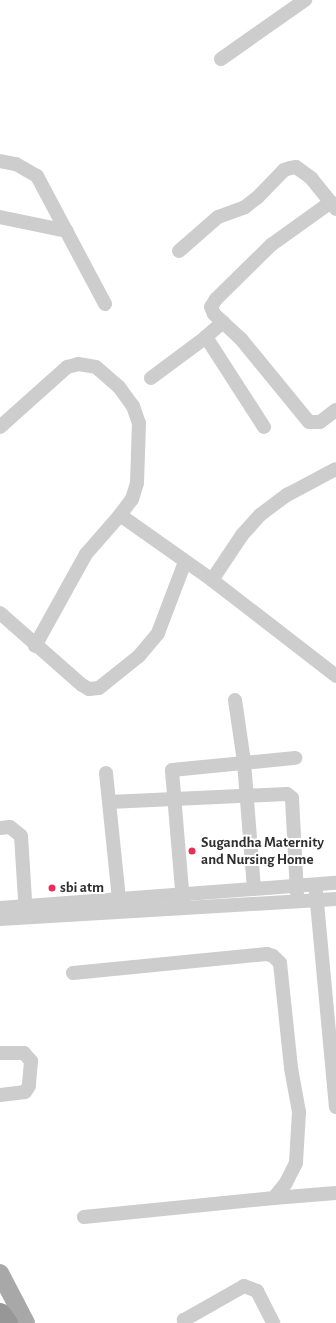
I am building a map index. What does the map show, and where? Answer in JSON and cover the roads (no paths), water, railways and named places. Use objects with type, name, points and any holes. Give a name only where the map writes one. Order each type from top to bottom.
[{"type":"highway","points":[[0,1313],[7,1323]]},
{"type":"main road","points":[[0,1273],[26,1323]]},
{"type":"street","points":[[221,59],[305,0]]},
{"type":"street","points":[[0,161],[16,164],[37,176],[105,304]]},
{"type":"street","points":[[179,251],[218,217],[234,212],[258,198],[284,170],[296,167],[311,178],[333,206],[271,245],[216,298],[212,311],[241,339],[309,422],[320,422],[336,410]]},
{"type":"street","points":[[0,217],[67,231]]},
{"type":"street","points":[[151,378],[206,337],[223,322]]},
{"type":"street","points":[[206,337],[264,427]]},
{"type":"street","points":[[0,427],[67,367],[78,364],[96,367],[119,387],[134,406],[139,423],[137,483],[132,499],[86,554],[35,646]]},
{"type":"street","points":[[212,580],[242,535],[260,515],[287,495],[336,469]]},
{"type":"street","points":[[120,515],[212,580],[336,676]]},
{"type":"street","points":[[0,613],[35,646],[82,685],[89,689],[99,688],[139,656],[158,633],[185,562]]},
{"type":"street","points":[[235,700],[244,762],[245,796],[254,889]]},
{"type":"street","points":[[183,900],[175,799],[171,774],[174,769],[296,758]]},
{"type":"street","points":[[106,773],[120,905]]},
{"type":"street","points":[[109,802],[287,794],[292,798],[297,901]]},
{"type":"street","points":[[0,828],[10,827],[21,836],[26,912]]},
{"type":"street","points":[[0,908],[26,912],[56,910],[183,900],[254,889],[336,883]]},
{"type":"street","points":[[315,884],[336,1107]]},
{"type":"street","points":[[183,900],[297,901],[336,899]]},
{"type":"street","points":[[0,920],[26,912]]},
{"type":"street","points":[[73,973],[267,954],[278,960],[291,1068],[299,1112],[296,1163],[286,1183],[274,1198]]},
{"type":"street","points":[[0,1053],[24,1053],[31,1061],[29,1086],[25,1092],[0,1095]]},
{"type":"street","points":[[84,1216],[336,1193]]},
{"type":"street","points":[[183,1322],[244,1286],[257,1291],[273,1323]]},
{"type":"place","name":"Sugandha Maternity and Nursing Home","points":[[192,851]]},
{"type":"place","name":"sbi atm","points":[[52,888]]}]
